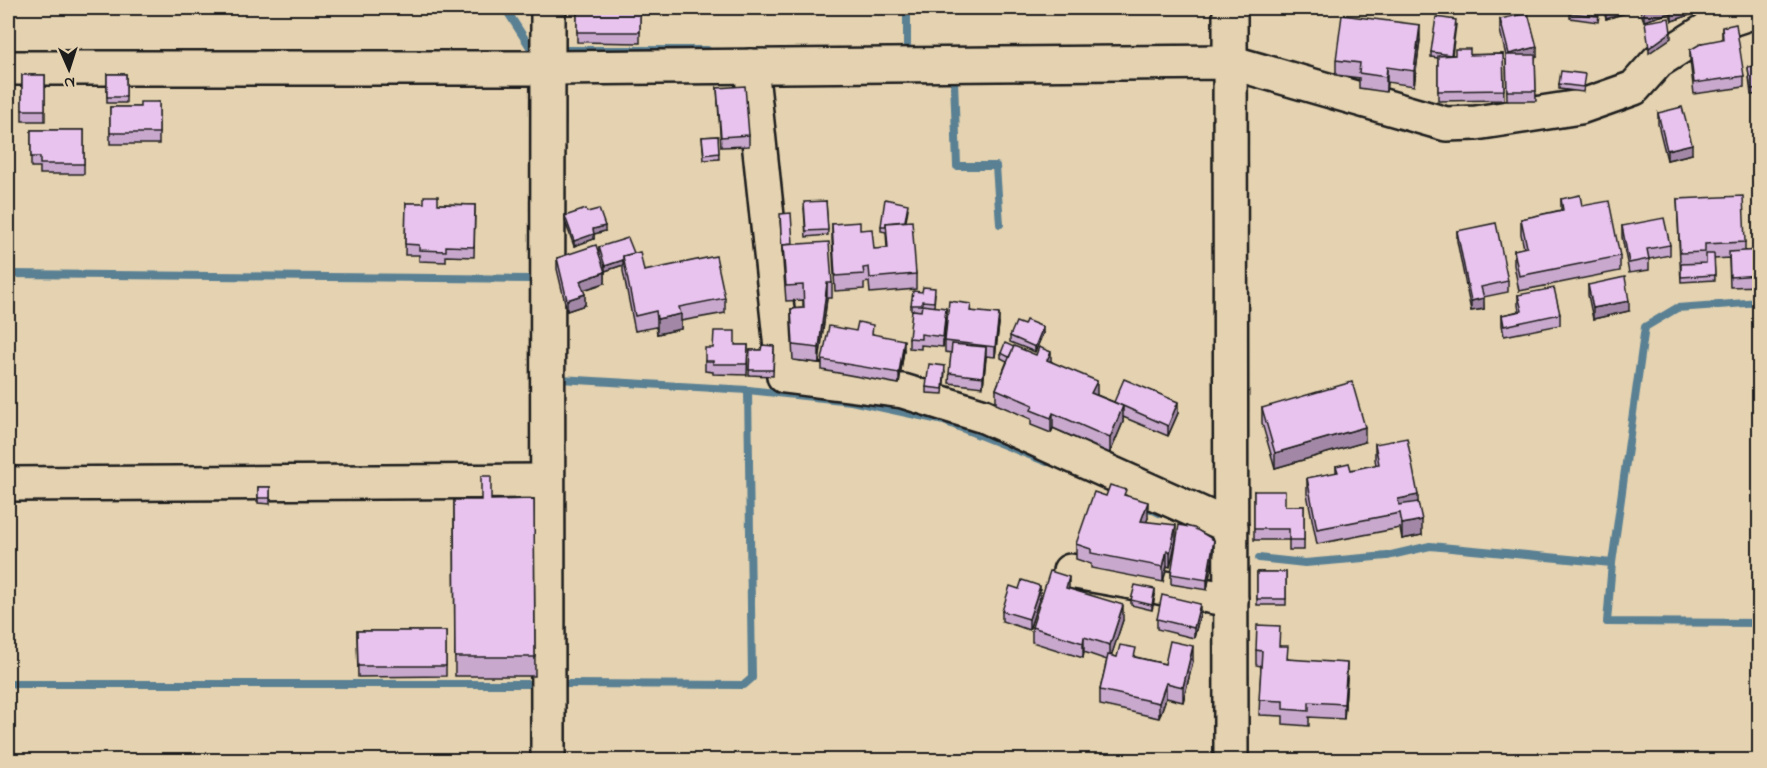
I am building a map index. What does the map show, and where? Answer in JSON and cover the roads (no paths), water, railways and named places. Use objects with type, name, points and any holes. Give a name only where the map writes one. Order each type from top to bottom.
[{"type":"street","points":[[548,8],[549,366],[546,481],[548,760]]},
{"type":"street","points":[[1230,8],[1231,760]]},
{"type":"street","points":[[8,68],[548,68],[1230,62],[1446,124],[1476,123],[1580,107],[1634,88],[1659,61],[1716,24],[1752,12],[1760,12]]},
{"type":"street","points":[[751,66],[784,376],[903,391],[984,416],[1231,527]]},
{"type":"street","points":[[8,484],[546,481]]},
{"type":"street","points":[[1070,571],[1231,600]]},
{"type":"waterway","points":[[505,8],[532,50]]},
{"type":"waterway","points":[[907,8],[907,50]]},
{"type":"waterway","points":[[561,50],[707,50]]},
{"type":"waterway","points":[[954,79],[957,166],[996,166],[1000,224]]},
{"type":"waterway","points":[[8,274],[533,279]]},
{"type":"waterway","points":[[1259,558],[1305,563],[1387,556],[1430,546],[1612,563],[1645,327],[1677,308],[1760,302]]},
{"type":"waterway","points":[[560,379],[748,390],[851,401],[944,421],[1047,462]]},
{"type":"waterway","points":[[567,684],[744,685],[752,678],[748,390]]},
{"type":"waterway","points":[[1141,504],[1159,513]]},
{"type":"waterway","points":[[1612,563],[1607,622],[1760,623]]},
{"type":"waterway","points":[[8,684],[530,684]]}]
